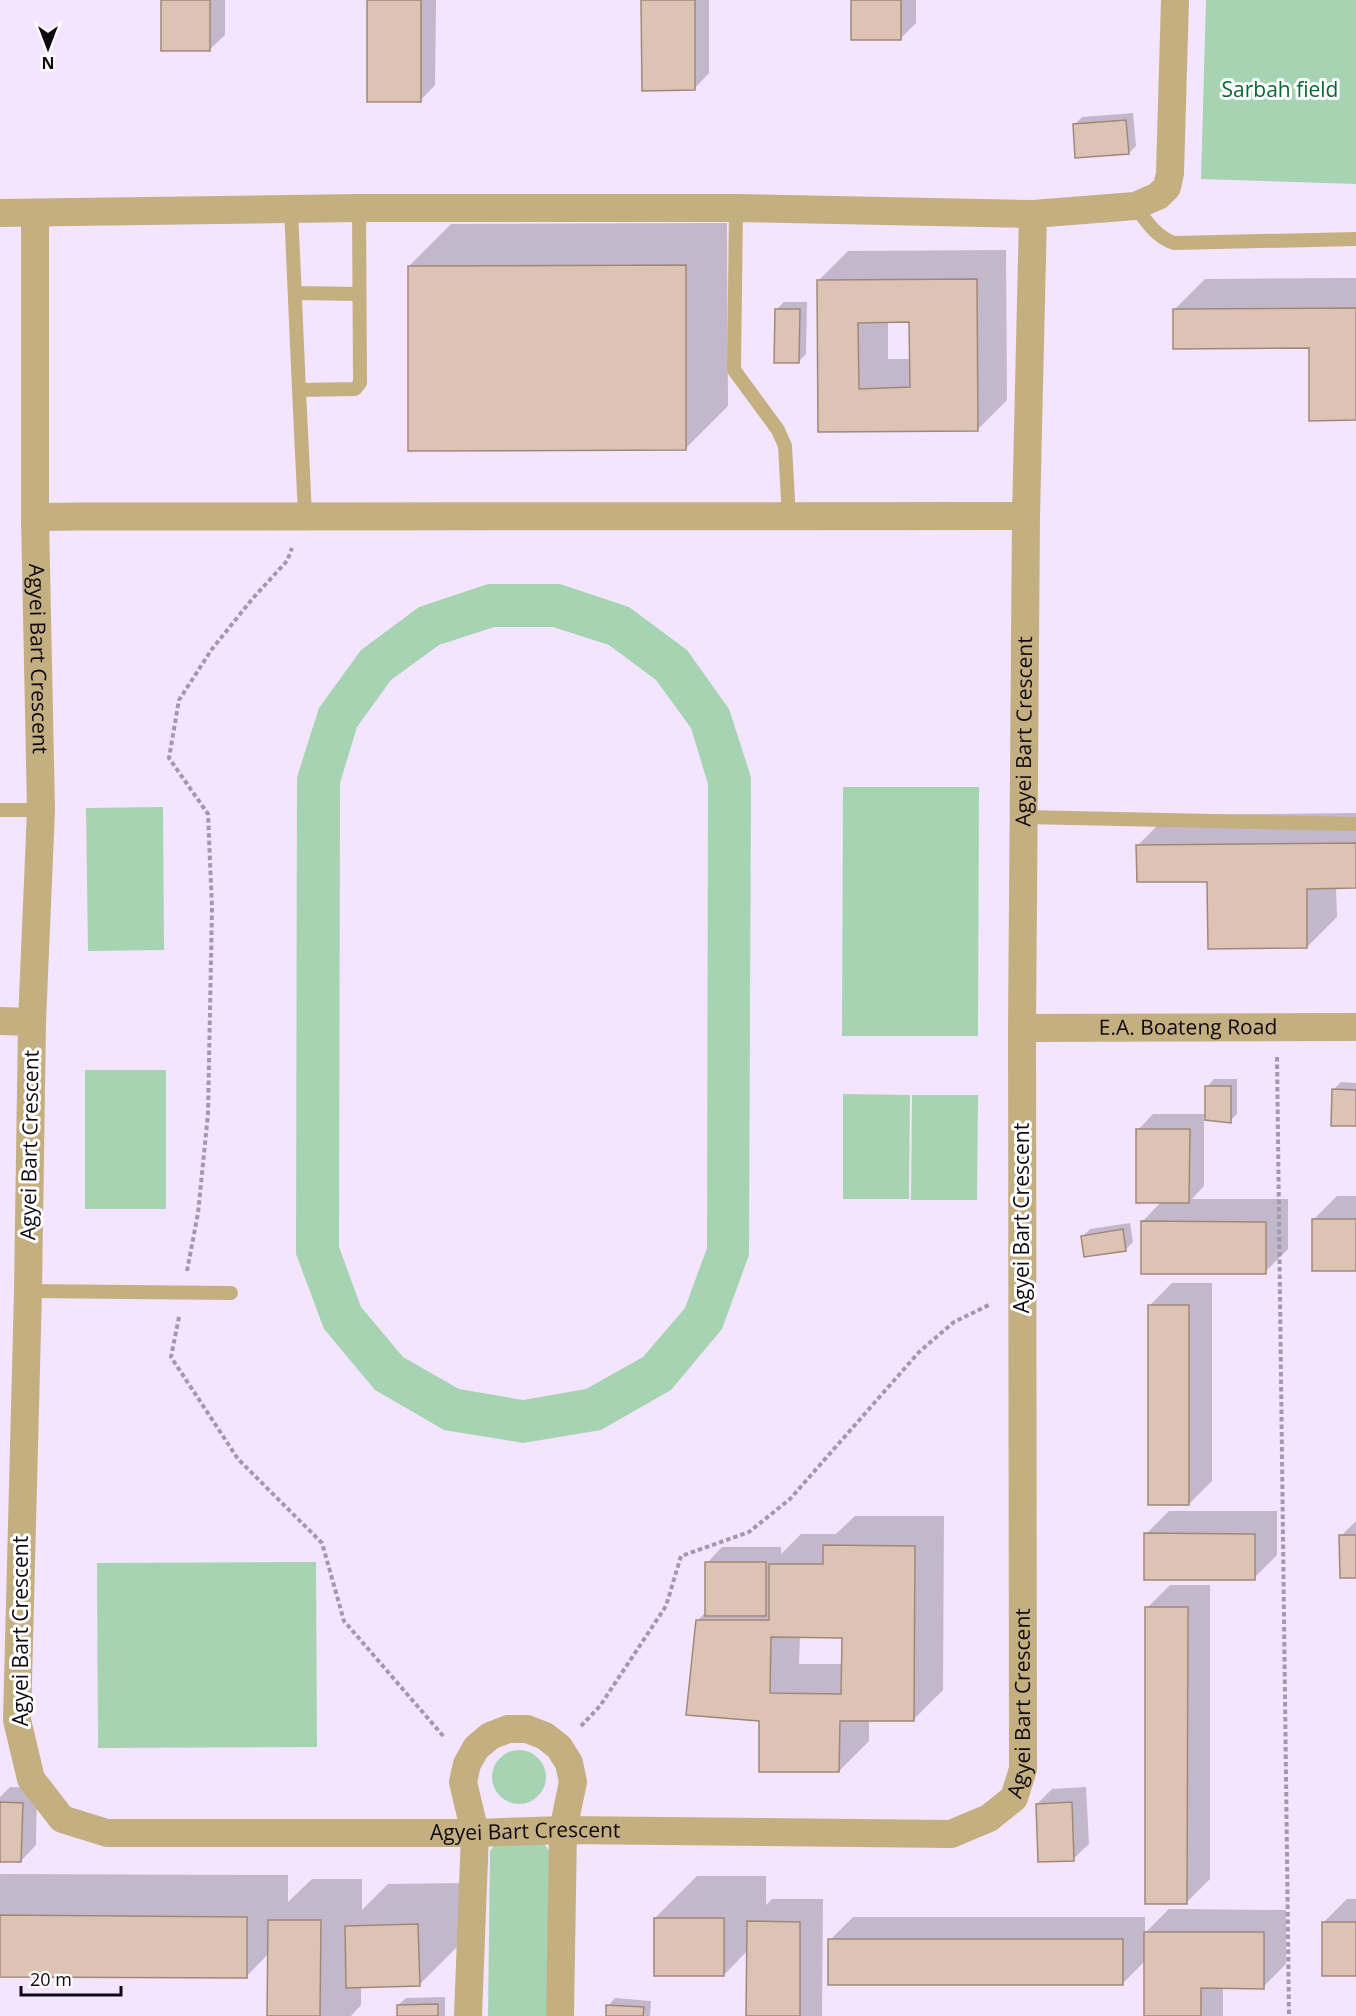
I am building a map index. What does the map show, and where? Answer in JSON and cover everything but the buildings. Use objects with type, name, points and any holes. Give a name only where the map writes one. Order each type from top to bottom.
[{"type":"street","points":[[0,213],[359,208],[736,208],[1033,214],[1135,206],[1158,196],[1167,187],[1170,173],[1175,0]]},
{"type":"street","name":"Agyei Bart Crescent","points":[[35,213],[35,517],[41,810],[32,1022],[17,1720],[31,1779],[62,1819],[107,1833],[475,1833],[563,1830],[951,1834],[989,1818],[1014,1798],[1023,1769],[1022,1028],[1026,516],[1033,214]]},
{"type":"street","points":[[35,517],[1026,516]]},
{"type":"street","points":[[0,1021],[32,1022]]},
{"type":"street","name":"E.A. Boateng Road","points":[[1022,1028],[1356,1027]]},
{"type":"street","points":[[468,2016],[475,1833],[463,1782],[467,1764],[476,1748],[490,1736],[508,1729],[527,1729],[545,1736],[559,1747],[569,1763],[573,1782],[563,1830],[560,2016]]},
{"type":"lane","points":[[1135,206],[1161,238],[1174,243],[1356,239]]},
{"type":"lane","points":[[299,390],[355,389],[360,383],[359,208]]},
{"type":"lane","points":[[736,208],[734,370],[778,430],[785,446],[789,518]]},
{"type":"lane","points":[[291,209],[305,515]]},
{"type":"lane","points":[[296,293],[358,294]]},
{"type":"lane","points":[[0,810],[41,810]]},
{"type":"lane","points":[[1024,818],[1356,824]]},
{"type":"lane","points":[[28,1291],[231,1293]]},
{"type":"path","points":[[305,515],[287,561],[253,598],[212,649],[179,700],[170,758],[208,814],[212,908],[208,1114],[198,1213],[171,1357],[238,1459],[322,1542],[344,1621],[467,1764]]},
{"type":"path","points":[[1276,1026],[1289,2016]]},
{"type":"path","points":[[559,1747],[600,1706],[666,1606],[681,1556],[749,1532],[790,1499],[919,1352],[954,1322],[1022,1290]]},
{"type":"green space","name":"Sarbah field","points":[[1206,0],[1356,0],[1356,184],[1201,179]]},
{"type":"green space","points":[[488,584],[560,584],[629,607],[687,650],[729,709],[751,777],[749,1255],[722,1329],[671,1390],[601,1430],[523,1443],[444,1430],[375,1390],[324,1329],[296,1254],[297,777],[319,708],[361,650],[419,607]],"holes":[[[494,627],[553,627],[609,645],[656,680],[691,728],[708,784],[707,1248],[685,1308],[643,1357],[586,1389],[523,1400],[459,1389],[403,1357],[361,1307],[339,1247],[340,783],[357,727],[391,680],[439,645]]]},
{"type":"green space","points":[[843,787],[979,787],[978,1036],[842,1036]]},
{"type":"green space","points":[[163,807],[164,950],[88,951],[86,808]]},
{"type":"green space","points":[[85,1070],[166,1070],[166,1209],[85,1209]]},
{"type":"green space","points":[[843,1094],[910,1095],[909,1199],[843,1199]]},
{"type":"green space","points":[[912,1095],[978,1095],[977,1200],[911,1200]]},
{"type":"green space","points":[[316,1562],[317,1747],[98,1748],[97,1563]]},
{"type":"green space","points":[[514,1750],[524,1750],[534,1754],[542,1762],[546,1777],[542,1792],[534,1800],[524,1804],[514,1804],[504,1800],[496,1792],[492,1782],[492,1772],[496,1762],[504,1754]]},
{"type":"green space","points":[[496,1842],[543,1842],[549,1851],[547,2016],[488,2016],[490,1851]]}]
